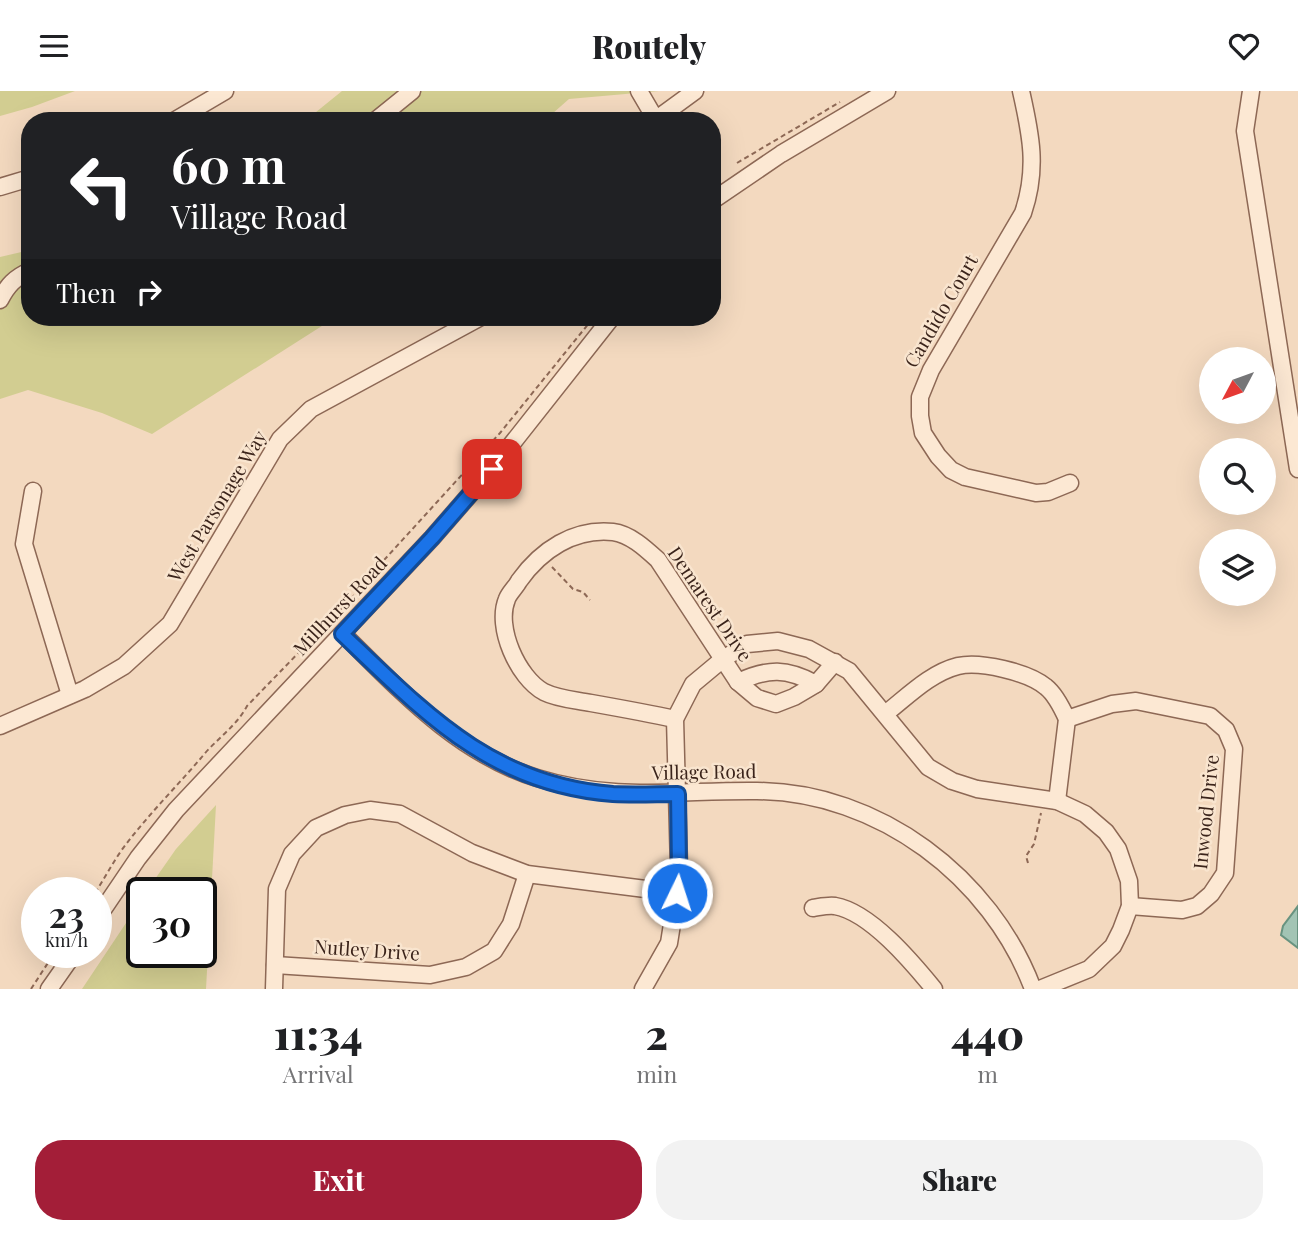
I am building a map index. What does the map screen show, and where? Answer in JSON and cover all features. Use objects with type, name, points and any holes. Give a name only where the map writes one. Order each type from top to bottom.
[{"type":"street","points":[[189,112],[225,91]]},
{"type":"street","points":[[386,112],[412,91]]},
{"type":"street","points":[[639,91],[651,112]]},
{"type":"street","points":[[667,112],[695,91]]},
{"type":"street","points":[[721,188],[887,91]]},
{"type":"street","name":"Candido Court","points":[[1021,91],[1033,165],[1031,189],[1023,213],[924,383],[919,416],[923,433],[938,456],[951,470],[965,477],[1035,493],[1048,492],[1070,483]]},
{"type":"street","points":[[1251,91],[1245,131],[1298,469]]},
{"type":"street","points":[[0,187],[21,181]]},
{"type":"street","points":[[0,300],[6,288],[21,275]]},
{"type":"street","name":"West Parsonage Way","points":[[0,726],[70,695],[124,666],[170,624],[280,439],[311,409],[464,326]]},
{"type":"street","name":"Millhurst Road","points":[[112,897],[176,810],[432,538],[492,469],[605,326]]},
{"type":"street","points":[[33,491],[24,544],[70,695]]},
{"type":"street","name":"Demarest Drive","points":[[675,719],[544,692],[527,676],[512,653],[504,629],[506,600],[541,557],[563,541],[584,533],[616,532],[642,545],[658,559],[738,682],[757,698],[776,703],[794,697],[816,684],[835,662]]},
{"type":"street","name":"Village Road","points":[[342,634],[440,725],[463,742],[510,768],[535,778],[589,791],[615,794],[759,791],[785,793],[838,804],[888,825],[937,856],[976,893],[1012,942],[1033,989]]},
{"type":"street","points":[[643,989],[669,943],[677,893],[679,868],[675,719],[693,684],[723,659],[747,644],[778,641],[809,649],[849,671],[928,767],[952,781],[977,789],[1050,800],[1085,814],[1105,832],[1118,849],[1129,881],[1130,906],[1113,946],[1101,959],[1074,977],[1040,989]]},
{"type":"street","points":[[885,713],[929,679],[957,666],[987,665],[1023,676],[1046,687],[1067,719],[1050,800]]},
{"type":"street","points":[[738,682],[755,673],[779,671],[796,673],[816,684]]},
{"type":"street","name":"Inwood Drive","points":[[1067,719],[1112,704],[1136,701],[1210,716],[1226,730],[1234,749],[1224,873],[1212,894],[1197,906],[1182,909],[1130,906]]},
{"type":"street","points":[[274,989],[277,889],[292,854],[316,828],[345,815],[370,810],[400,814],[472,853],[527,874],[677,893]]},
{"type":"street","name":"Nutley Drive","points":[[275,965],[430,975],[466,967],[494,951],[511,924],[527,874]]},
{"type":"street","points":[[813,908],[832,905],[850,911],[881,932],[912,961],[933,989]]},
{"type":"street","points":[[49,989],[64,968]]},
{"type":"path","points":[[737,163],[847,98]]},
{"type":"path","points":[[105,877],[141,825],[242,715],[247,706],[366,583],[466,472],[587,326]]},
{"type":"path","points":[[541,557],[573,589],[583,592],[590,600]]},
{"type":"path","points":[[1028,863],[1026,856],[1034,844],[1050,800]]},
{"type":"path","points":[[31,989],[45,968]]},
{"type":"shaded area","points":[[0,91],[75,91],[0,116]]},
{"type":"shaded area","points":[[342,91],[659,91],[569,99],[554,112],[316,112]]},
{"type":"shaded area","points":[[21,252],[21,326],[322,326],[152,434],[102,413],[28,390],[0,399],[0,257]]},
{"type":"shaded area","points":[[216,805],[212,877],[156,877],[176,849]]},
{"type":"shaded area","points":[[1298,906],[1298,948],[1281,935],[1283,926]]},
{"type":"shaded area","points":[[126,923],[126,968],[207,968],[206,989],[82,989],[96,968],[112,968],[112,944]]},
{"type":"route","points":[[492,469],[342,634],[440,725],[487,757],[510,768],[535,778],[589,791],[615,794],[678,794],[677,893]]}]
